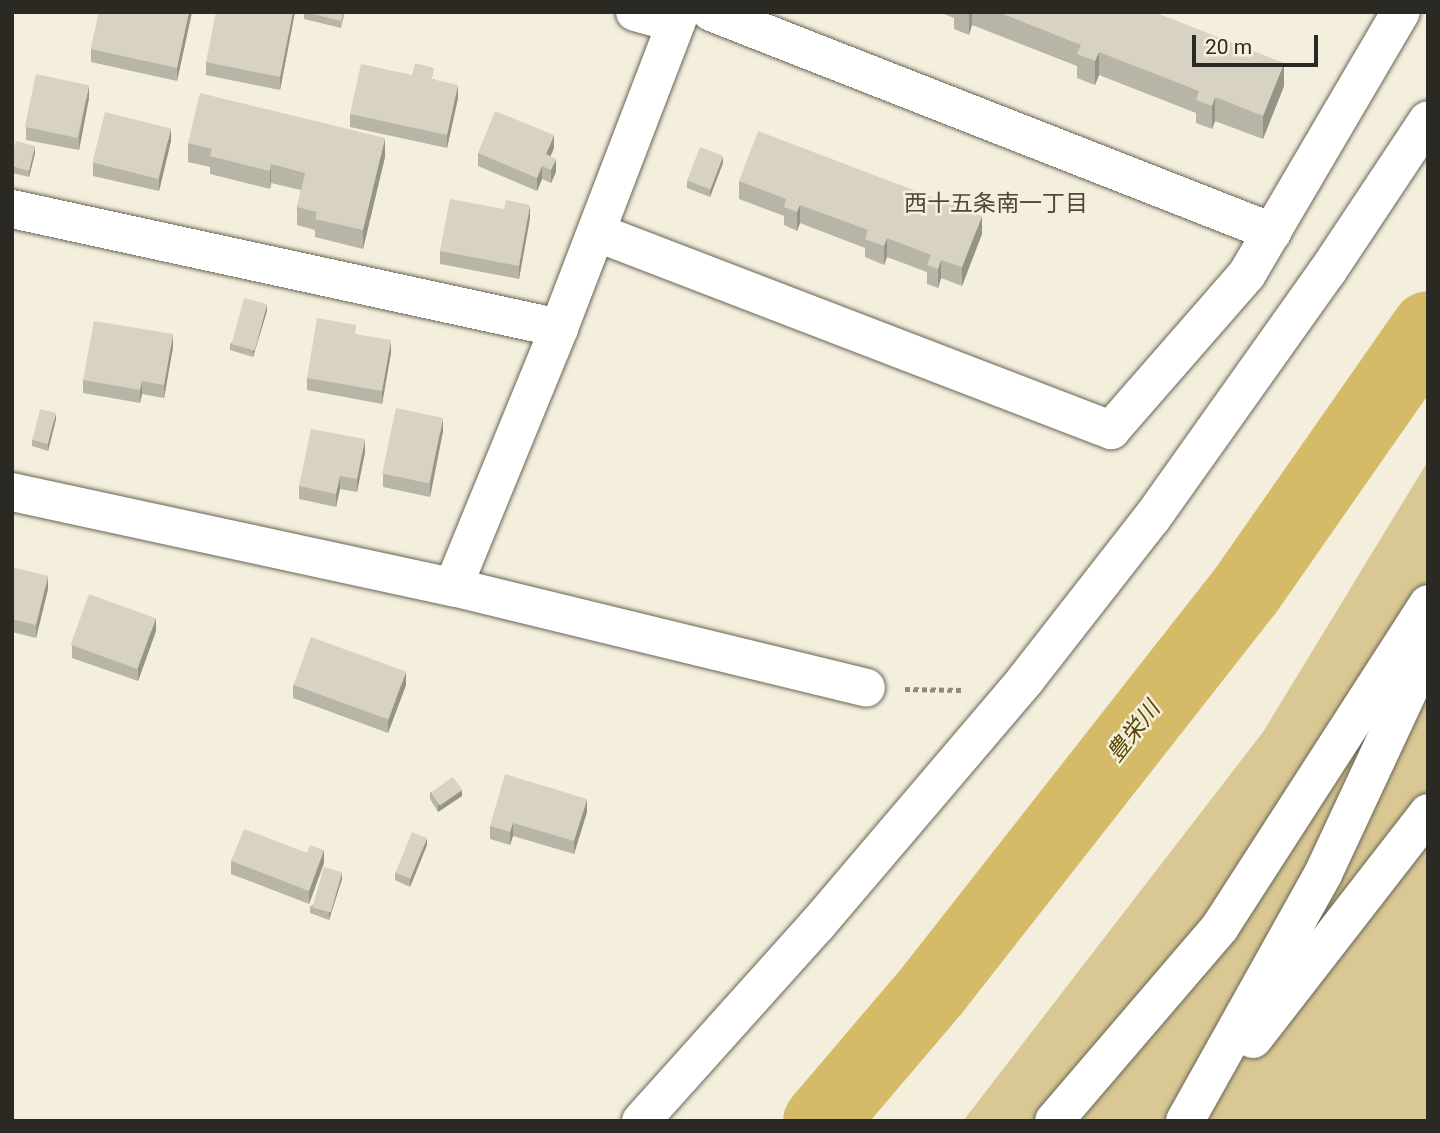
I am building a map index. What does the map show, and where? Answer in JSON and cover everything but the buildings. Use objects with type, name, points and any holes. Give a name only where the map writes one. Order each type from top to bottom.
[{"type":"street","points":[[453,587],[558,328],[678,18],[635,12]]},
{"type":"street","points":[[711,12],[1272,232]]},
{"type":"street","points":[[611,238],[1111,430],[1247,274],[1392,15]]},
{"type":"street","points":[[641,1121],[817,925],[1016,691],[1152,518],[1327,272],[1428,120]]},
{"type":"street","points":[[12,209],[558,328]]},
{"type":"street","points":[[12,492],[453,587],[866,688]]},
{"type":"street","points":[[1054,1121],[1220,927],[1428,604]]},
{"type":"street","points":[[1187,1121],[1323,874],[1428,649]]},
{"type":"street","points":[[1187,1121],[1428,813]]},
{"type":"path","points":[[866,688],[1016,691]]},
{"type":"shaded area","points":[[1428,461],[1428,1121],[963,1121],[1263,732]]},
{"type":"waterway","name":"豊栄川","points":[[820,1121],[933,988],[1246,589],[1428,328]]},
{"type":"district","name":"西十五条南一丁目","points":[[996,204]]}]
